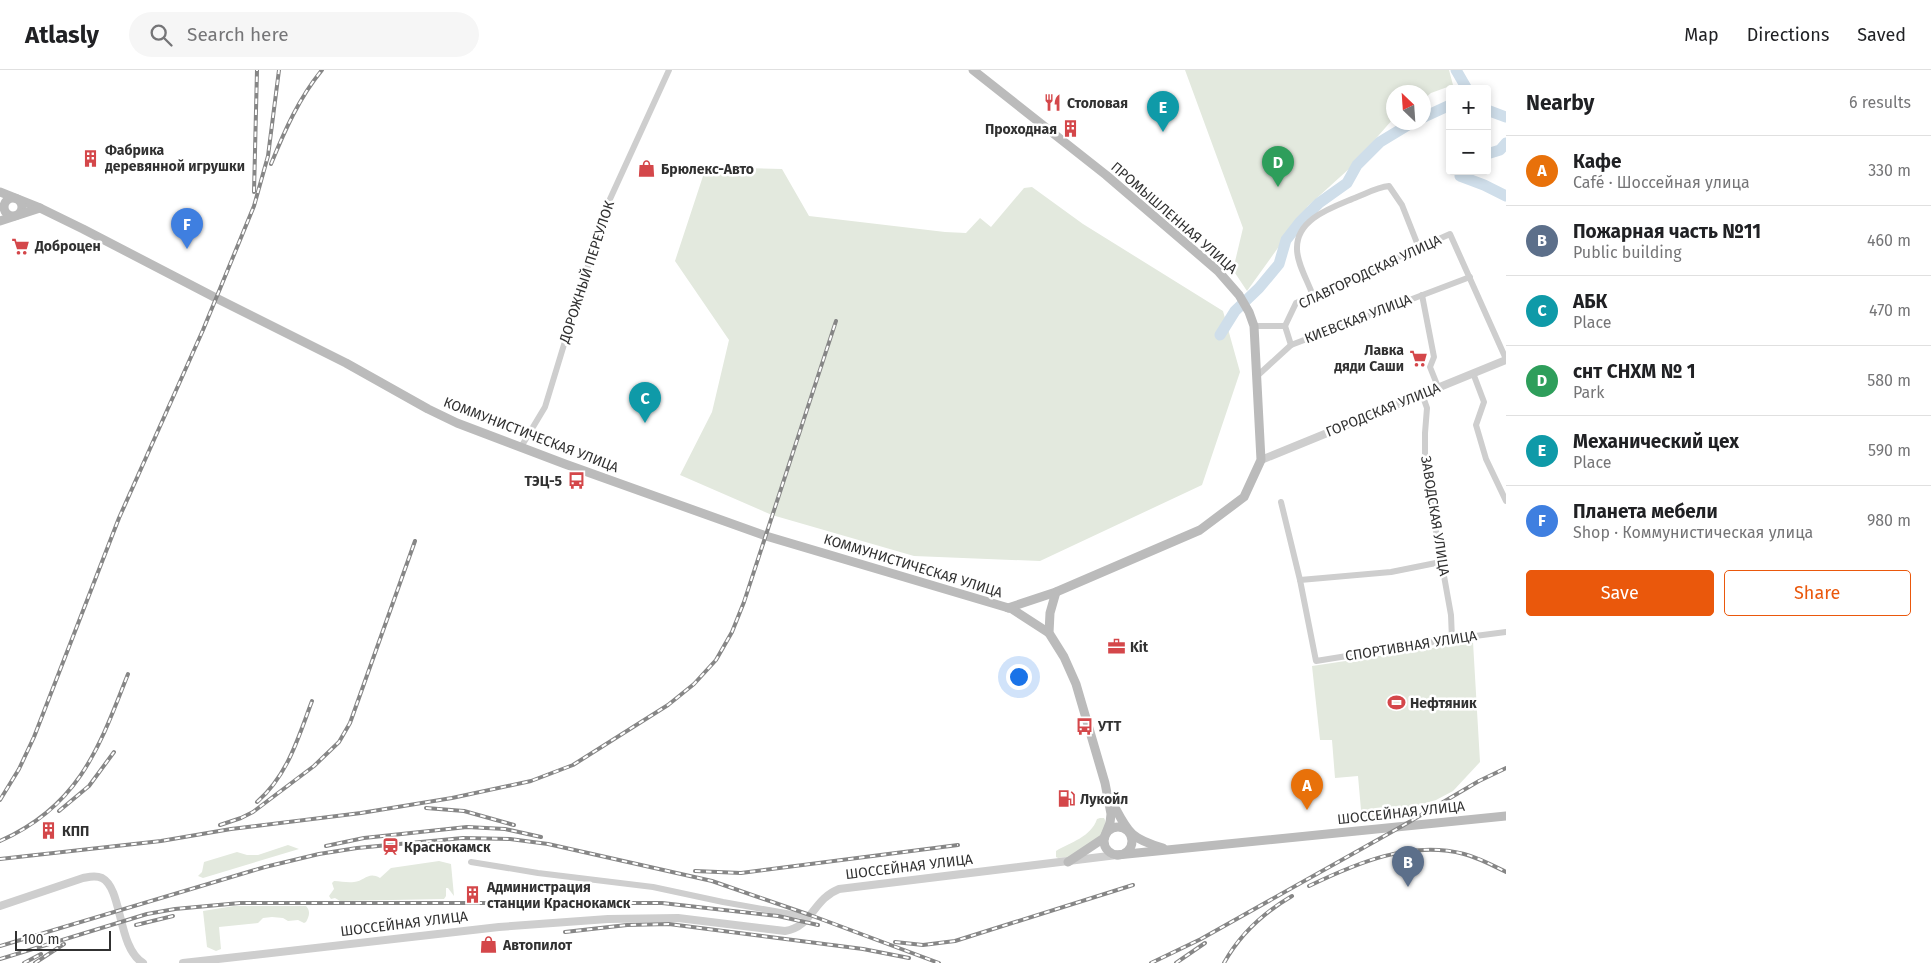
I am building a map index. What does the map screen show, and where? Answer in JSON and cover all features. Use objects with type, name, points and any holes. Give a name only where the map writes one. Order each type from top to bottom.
[{"type":"main road","name":"ПРОМЫШЛЕННАЯ УЛИЦА","points":[[973,70],[1114,182],[1204,258],[1239,295],[1249,312],[1254,326],[1261,460],[1244,497],[1200,530],[1056,592]]},
{"type":"main road","name":"КОММУНИСТИЧЕСКАЯ УЛИЦА","points":[[0,193],[40,208],[346,363],[444,417],[520,447],[766,536],[1008,608],[1049,632]]},
{"type":"main road","points":[[0,193],[4,206],[8,214],[14,216],[20,213],[22,208],[22,202],[16,198],[9,198],[4,206],[0,216]]},
{"type":"main road","points":[[0,221],[40,208]]},
{"type":"main road","points":[[1008,608],[1056,592]]},
{"type":"main road","points":[[1056,592],[1050,613],[1049,632],[1064,657],[1076,684],[1108,795],[1110,823],[1104,838],[1107,849],[1117,855],[1128,851],[1132,846],[1132,840],[1130,832],[1108,795]]},
{"type":"main road","points":[[1034,599],[1039,599],[1046,603],[1050,613],[1042,622],[1034,622],[1030,621],[1026,610],[1028,603],[1034,599]]},
{"type":"main road","name":"ШОССЕЙНАЯ УЛИЦА","points":[[1117,855],[1506,816]]},
{"type":"main road","points":[[1068,862],[1104,838],[1111,829],[1117,827],[1130,832],[1142,842],[1168,849]]},
{"type":"street","name":"ДОРОЖНЫЙ ПЕРЕУЛОК","points":[[520,447],[545,407],[605,210],[669,70]]},
{"type":"street","points":[[1313,296],[1298,255],[1298,238],[1310,221],[1332,208],[1380,187],[1389,186],[1402,205],[1419,248]]},
{"type":"street","name":"СЛАВГОРОДСКАЯ УЛИЦА","points":[[1285,326],[1296,303],[1450,234],[1506,359]]},
{"type":"street","name":"КИЕВСКАЯ УЛИЦА","points":[[1256,376],[1291,345],[1470,277]]},
{"type":"street","points":[[1422,295],[1434,357],[1430,367],[1438,387]]},
{"type":"street","points":[[1254,326],[1285,326],[1291,345]]},
{"type":"street","name":"ГОРОДСКАЯ УЛИЦА","points":[[1261,460],[1506,359]]},
{"type":"street","points":[[1473,373],[1484,402],[1476,425],[1486,459],[1506,501]]},
{"type":"street","name":"ЗАВОДСКАЯ УЛИЦА","points":[[1422,394],[1427,408],[1425,470],[1451,615],[1452,639]]},
{"type":"street","points":[[1281,502],[1300,580],[1391,572],[1441,562]]},
{"type":"street","name":"СПОРТИВНАЯ УЛИЦА","points":[[1300,580],[1316,661],[1506,632]]},
{"type":"street","name":"ШОССЕЙНАЯ УЛИЦА","points":[[183,963],[499,927],[608,919],[673,918],[785,931],[802,925],[823,898],[839,889],[1117,855]]},
{"type":"street","points":[[472,862],[538,874],[653,888],[803,916]]},
{"type":"street","points":[[0,906],[82,878],[99,877],[105,880],[112,892],[132,952],[138,960],[144,963]]},
{"type":"shaded area","points":[[1185,70],[1449,70],[1453,85],[1446,85],[1446,88],[1431,93],[1431,85],[1386,85],[1386,127],[1350,168],[1308,206],[1247,291],[1233,270],[1243,228]]},
{"type":"shaded area","points":[[706,167],[782,169],[809,216],[945,232],[966,233],[980,218],[991,227],[1024,188],[1032,187],[1083,224],[1223,311],[1240,372],[1202,485],[1040,561],[914,556],[772,515],[680,475],[712,412],[729,340],[675,261]]},
{"type":"shaded area","name":"Нефтяник","points":[[1473,642],[1480,762],[1453,791],[1436,800],[1362,821],[1358,776],[1335,778],[1332,740],[1320,740],[1312,666]]},
{"type":"shaded area","points":[[1104,818],[1106,822],[1103,834],[1071,857],[1056,857],[1056,851],[1085,835],[1097,819]]},
{"type":"shaded area","points":[[288,845],[299,849],[203,878],[198,876],[202,872],[204,862],[237,852],[247,855],[258,855]]},
{"type":"shaded area","points":[[439,861],[451,864],[454,896],[446,888],[444,899],[340,901],[335,898],[331,899],[329,896],[334,889],[332,883],[334,881],[354,882],[369,876],[380,878],[391,868]]},
{"type":"shaded area","points":[[234,906],[306,906],[309,914],[304,923],[298,920],[288,921],[283,918],[272,917],[263,918],[258,923],[219,927],[221,949],[216,951],[207,947],[203,911]]},
{"type":"waterway","points":[[1456,70],[1465,85]]},
{"type":"waterway","points":[[1431,114],[1446,107]]},
{"type":"waterway","points":[[1491,111],[1506,117]]},
{"type":"waterway","points":[[1220,335],[1235,311],[1259,288],[1279,264],[1286,240],[1300,222],[1319,203],[1347,183],[1357,165],[1380,142],[1400,130]]},
{"type":"waterway","points":[[1491,153],[1500,150],[1506,143]]},
{"type":"waterway","points":[[1460,175],[1506,196]]},
{"type":"railway","points":[[254,192],[257,70]]},
{"type":"railway","points":[[0,800],[19,769],[34,737],[119,518],[203,330],[254,206],[268,156],[279,70]]},
{"type":"railway","points":[[271,164],[299,103],[322,70]]},
{"type":"railway","points":[[0,859],[161,841],[231,829],[361,813],[452,798],[531,781],[573,765],[668,705],[694,684],[716,660],[732,632],[744,602],[836,321]]},
{"type":"railway","points":[[220,825],[253,812],[314,766],[339,742],[350,723],[415,541]]},
{"type":"railway","points":[[0,841],[27,827],[49,811],[68,792],[96,750],[128,674]]},
{"type":"railway","points":[[257,802],[277,780],[284,768],[297,742],[312,701]]},
{"type":"railway","points":[[59,811],[89,786],[114,752]]},
{"type":"railway","points":[[1151,963],[1201,939],[1479,781],[1506,768]]},
{"type":"railway","points":[[426,808],[464,811],[514,825]]},
{"type":"railway","points":[[326,846],[364,838],[467,827],[505,829],[541,837]]},
{"type":"railway","points":[[0,946],[265,867],[319,854],[357,848],[463,838],[510,839],[548,844],[712,881],[939,963]]},
{"type":"railway","points":[[695,871],[741,873],[958,845]]},
{"type":"railway","points":[[1309,886],[1346,869],[1384,856],[1424,850],[1444,850],[1464,854],[1506,872]]},
{"type":"railway","points":[[895,942],[923,945],[955,941],[1133,885]]},
{"type":"railway","points":[[1224,963],[1230,952],[1253,925],[1292,896]]},
{"type":"railway","points":[[0,959],[147,914],[175,909],[240,903],[662,903],[778,916],[818,925]]},
{"type":"railway","points":[[136,925],[173,916]]},
{"type":"railway","points":[[565,932],[627,925],[669,924],[863,949],[909,958]]},
{"type":"railway","points":[[1176,963],[1205,943]]},
{"type":"railway","points":[[35,963],[64,944]]},
{"type":"railway","points":[[24,963],[41,954]]},
{"type":"place","name":"Столовая","points":[[1053,103]]},
{"type":"place","name":"Проходная","points":[[1071,129]]},
{"type":"place","name":"Механический цех","points":[[1163,132]]},
{"type":"place","name":"Фабрика деревянной игрушки","points":[[91,158]]},
{"type":"place","name":"Брюлекс-Авто","points":[[647,169]]},
{"type":"place","name":"снт СНХМ № 1","points":[[1278,187]]},
{"type":"place","name":"Доброцен","points":[[21,246]]},
{"type":"place","name":"Планета мебели","points":[[187,249]]},
{"type":"place","name":"Лавка дяди Саши","points":[[1418,358]]},
{"type":"place","name":"АБК","points":[[645,423]]},
{"type":"place","name":"ТЭЦ-5","points":[[576,481]]},
{"type":"place","name":"Kit","points":[[1116,647]]},
{"type":"place","name":"Нефтяник","points":[[1396,703]]},
{"type":"place","name":"УТТ","points":[[1084,726]]},
{"type":"place","name":"Лукойл","points":[[1066,799]]},
{"type":"place","name":"Кафе","points":[[1307,810]]},
{"type":"place","name":"КПП","points":[[48,831]]},
{"type":"place","name":"Краснокамск","points":[[390,847]]},
{"type":"place","name":"Пожарная часть №11","points":[[1408,887]]},
{"type":"place","name":"Администрация станции Краснокамск","points":[[473,895]]},
{"type":"place","name":"Автопилот","points":[[489,945]]}]
